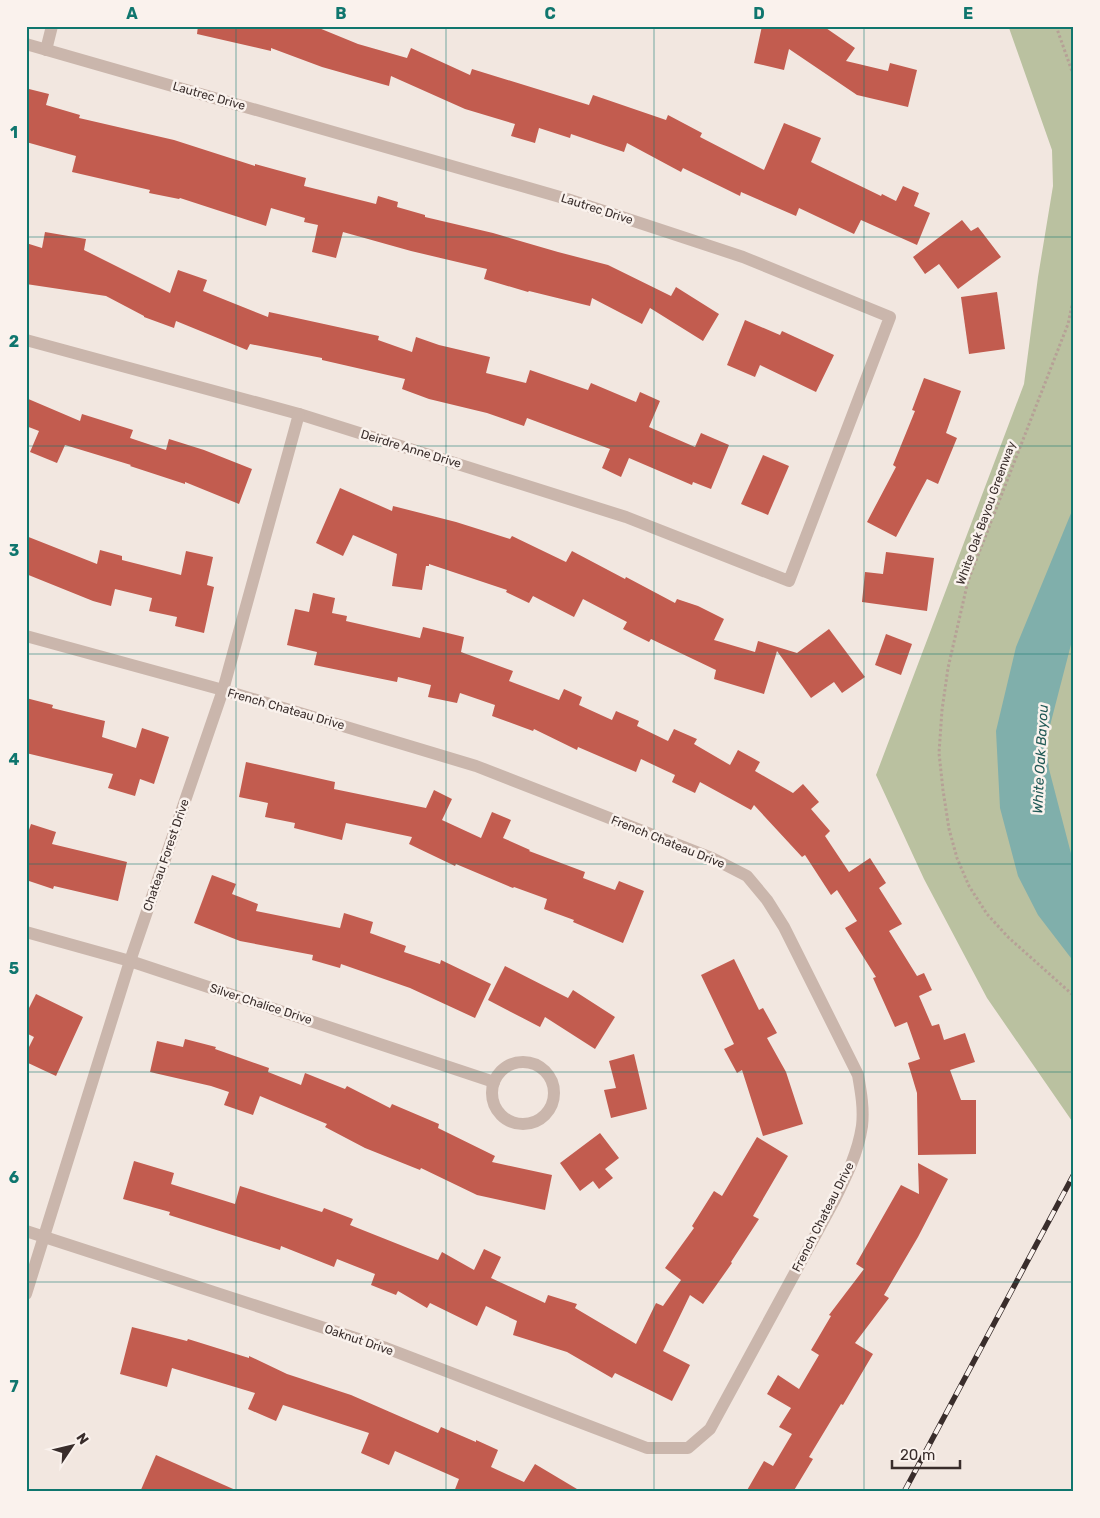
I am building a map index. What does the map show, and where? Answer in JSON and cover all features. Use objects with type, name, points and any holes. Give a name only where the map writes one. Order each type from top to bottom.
[{"type":"street","points":[[46,50],[52,26]]},
{"type":"street","name":"Lautrec Drive","points":[[26,44],[568,199],[743,257],[890,317],[789,581]]},
{"type":"street","name":"Deirdre Anne Drive","points":[[26,340],[299,414],[626,517],[789,581]]},
{"type":"street","name":"Chateau Forest Drive","points":[[26,1294],[130,961],[223,690],[299,414]]},
{"type":"street","name":"French Chateau Drive","points":[[26,636],[223,690],[476,766],[712,858],[747,876],[767,900],[784,927],[858,1076],[862,1098],[862,1125],[852,1164],[834,1201],[710,1429],[688,1448]]},
{"type":"street","name":"Silver Chalice Drive","points":[[26,932],[130,961],[494,1082]]},
{"type":"street","points":[[522,1062],[534,1064],[544,1071],[551,1081],[554,1093],[552,1104],[546,1115],[536,1122],[524,1124],[512,1122],[502,1116],[495,1106],[492,1094],[494,1082],[500,1072],[510,1065],[522,1062]]},
{"type":"street","name":"Oaknut Drive","points":[[26,1231],[386,1348],[647,1448],[688,1448]]},
{"type":"path","points":[[1056,26],[1074,77]]},
{"type":"path","name":"White Oak Bayou Greenway","points":[[1074,296],[1068,324],[968,581],[948,668],[942,710],[940,753],[949,828],[957,858],[970,886],[987,914],[1008,937],[1074,996]]},
{"type":"green space","points":[[988,26],[1074,26],[1074,1124],[987,998],[924,879],[876,775],[1024,384],[1038,277],[1053,186],[1052,150],[1009,28]]},
{"type":"water","name":"White Oak Bayou","points":[[1074,506],[1074,633],[1046,741],[1049,769],[1074,865],[1074,962],[1038,915],[1018,876],[1000,808],[996,731],[1016,647]]},
{"type":"building","points":[[198,26],[314,26],[358,44],[407,58],[411,48],[470,75],[472,69],[589,105],[593,95],[666,120],[668,115],[702,133],[700,137],[764,170],[784,123],[821,138],[811,162],[881,196],[882,194],[896,201],[903,186],[919,193],[914,206],[930,213],[917,245],[861,220],[854,234],[799,208],[796,216],[741,192],[740,196],[683,168],[681,172],[627,143],[624,152],[571,134],[570,138],[539,128],[535,143],[511,136],[515,124],[465,109],[391,76],[389,86],[322,67],[271,48],[271,51],[197,34]]},
{"type":"building","points":[[762,26],[823,26],[855,48],[846,61],[888,71],[890,63],[917,70],[908,107],[857,95],[789,49],[784,70],[754,63]]},
{"type":"building","points":[[29,89],[49,94],[46,105],[80,115],[79,118],[174,140],[255,166],[255,164],[306,178],[304,186],[376,204],[378,196],[398,202],[397,207],[425,215],[425,217],[493,233],[608,265],[671,296],[676,287],[719,314],[703,341],[650,308],[642,324],[592,298],[590,306],[528,292],[484,279],[487,269],[343,232],[336,258],[312,252],[318,225],[304,222],[305,218],[271,208],[266,226],[180,198],[149,193],[150,190],[72,172],[76,156],[26,142],[26,99]]},
{"type":"building","points":[[962,220],[971,231],[978,227],[1001,257],[958,289],[939,264],[925,274],[913,257]]},
{"type":"building","points":[[45,232],[86,239],[84,250],[170,293],[178,270],[207,280],[203,291],[268,317],[269,312],[379,336],[378,340],[412,352],[416,337],[439,345],[490,357],[486,373],[526,383],[530,370],[588,390],[591,383],[636,402],[640,392],[660,401],[649,427],[695,447],[701,433],[729,445],[711,489],[693,482],[692,485],[629,458],[621,477],[602,468],[610,449],[527,418],[524,426],[487,413],[429,399],[402,389],[405,379],[322,360],[322,358],[250,344],[247,350],[176,321],[174,328],[144,317],[106,296],[26,284],[26,243],[42,248]]},
{"type":"building","points":[[997,292],[1005,349],[969,354],[961,297]]},
{"type":"building","points":[[745,320],[780,335],[782,331],[834,355],[816,392],[760,365],[755,377],[727,365]]},
{"type":"building","points":[[924,378],[961,391],[946,433],[957,438],[938,484],[927,479],[896,537],[867,522],[896,467],[893,465],[915,411],[912,410]]},
{"type":"building","points":[[26,398],[80,421],[82,414],[133,430],[130,438],[166,450],[169,439],[204,450],[252,469],[239,504],[185,482],[185,484],[65,445],[57,463],[30,452],[39,431],[26,426]]},
{"type":"building","points":[[763,455],[789,466],[768,515],[741,504]]},
{"type":"building","points":[[340,488],[392,511],[393,506],[456,522],[510,539],[512,536],[566,562],[572,551],[675,603],[677,599],[698,606],[724,619],[714,640],[755,652],[758,641],[797,653],[829,629],[865,677],[842,693],[834,682],[811,698],[777,651],[764,694],[714,679],[716,670],[651,639],[649,642],[623,629],[627,622],[583,599],[574,617],[533,596],[529,603],[506,592],[507,590],[429,564],[429,566],[426,566],[422,590],[392,586],[397,554],[353,535],[343,556],[316,543]]},
{"type":"building","points":[[26,536],[97,564],[100,550],[122,556],[122,560],[181,575],[186,551],[213,557],[207,585],[214,587],[204,633],[175,626],[177,617],[149,611],[152,598],[115,589],[111,606],[93,601],[26,574]]},
{"type":"building","points":[[886,552],[934,558],[927,611],[862,602],[865,572],[883,574]]},
{"type":"building","points":[[313,593],[335,598],[332,613],[347,616],[346,621],[420,638],[423,627],[464,637],[461,652],[513,671],[509,681],[559,700],[564,689],[582,697],[579,705],[612,720],[616,711],[639,721],[637,726],[668,741],[674,729],[697,739],[694,744],[730,765],[738,750],[760,762],[755,771],[793,793],[803,784],[819,802],[811,809],[830,831],[825,836],[849,872],[870,858],[886,883],[879,888],[902,924],[889,931],[917,976],[924,973],[932,990],[919,996],[932,1026],[939,1024],[944,1040],[965,1033],[975,1062],[950,1070],[961,1100],[976,1100],[976,1154],[918,1155],[917,1093],[908,1063],[920,1059],[907,1022],[895,1027],[873,978],[876,977],[845,928],[857,921],[837,890],[831,895],[805,855],[802,857],[754,805],[751,810],[700,782],[695,793],[672,782],[675,775],[641,759],[636,772],[578,747],[577,750],[534,729],[533,731],[492,716],[495,705],[460,693],[457,703],[428,697],[431,685],[398,677],[397,682],[314,665],[317,652],[287,645],[295,609],[309,612]]},
{"type":"building","points":[[886,634],[912,644],[901,675],[875,665]]},
{"type":"building","points":[[26,698],[53,705],[52,708],[105,721],[102,737],[136,748],[142,728],[169,737],[154,784],[140,779],[135,796],[108,788],[113,774],[26,753]]},
{"type":"building","points":[[246,762],[335,782],[334,789],[426,808],[434,790],[452,799],[442,820],[481,838],[492,812],[511,820],[503,838],[529,851],[585,872],[583,878],[615,890],[619,881],[644,891],[623,943],[573,922],[574,920],[544,909],[547,899],[513,888],[456,864],[455,866],[409,844],[412,837],[346,823],[342,840],[294,828],[295,823],[265,817],[268,803],[239,797]]},
{"type":"building","points":[[31,824],[56,832],[52,844],[127,862],[118,901],[54,886],[53,889],[26,880],[26,839]]},
{"type":"building","points":[[212,875],[236,884],[232,894],[258,904],[256,911],[340,928],[344,913],[373,922],[370,933],[406,946],[404,952],[440,964],[441,960],[491,984],[475,1018],[410,988],[341,964],[340,968],[312,960],[313,955],[240,941],[194,923]]},
{"type":"building","points":[[734,959],[759,1010],[763,1008],[777,1033],[767,1038],[786,1072],[803,1124],[763,1136],[742,1070],[737,1073],[724,1049],[734,1044],[701,975]]},
{"type":"building","points":[[505,966],[568,998],[573,990],[615,1017],[595,1049],[545,1017],[540,1027],[488,1000]]},
{"type":"building","points":[[36,994],[83,1017],[56,1076],[26,1062],[26,1053],[34,1037],[26,1033],[26,1014]]},
{"type":"building","points":[[185,1039],[216,1047],[215,1049],[269,1068],[268,1072],[301,1085],[305,1073],[345,1089],[347,1086],[390,1108],[392,1104],[439,1124],[438,1128],[495,1156],[492,1162],[552,1175],[545,1210],[477,1195],[421,1168],[420,1170],[365,1148],[325,1127],[327,1124],[260,1096],[253,1115],[224,1105],[229,1092],[150,1072],[157,1041],[183,1047]]},
{"type":"building","points":[[634,1054],[647,1109],[611,1118],[604,1090],[616,1088],[609,1061]]},
{"type":"building","points":[[600,1133],[619,1158],[605,1169],[613,1178],[599,1189],[593,1181],[580,1191],[560,1163]]},
{"type":"building","points":[[757,1137],[788,1156],[753,1216],[759,1219],[732,1263],[703,1304],[690,1295],[663,1351],[690,1365],[672,1401],[615,1373],[612,1378],[567,1352],[513,1335],[517,1321],[486,1306],[477,1326],[430,1303],[427,1308],[398,1291],[396,1295],[371,1285],[375,1274],[337,1259],[334,1267],[281,1246],[280,1250],[169,1215],[170,1212],[123,1199],[134,1161],[174,1173],[171,1184],[235,1204],[240,1186],[322,1212],[324,1208],[353,1219],[350,1225],[438,1260],[442,1252],[474,1270],[484,1249],[501,1257],[491,1278],[545,1303],[548,1295],[577,1304],[575,1308],[636,1344],[656,1303],[663,1306],[681,1280],[665,1268],[694,1228],[692,1226],[714,1191],[722,1196]]},
{"type":"building","points":[[918,1163],[948,1179],[918,1237],[884,1295],[889,1298],[855,1343],[873,1354],[809,1457],[813,1459],[793,1492],[746,1492],[764,1461],[773,1466],[792,1434],[779,1427],[791,1408],[767,1394],[778,1375],[799,1389],[819,1355],[811,1350],[831,1316],[829,1315],[864,1269],[856,1264],[901,1185],[919,1194]]},
{"type":"building","points":[[132,1327],[187,1341],[188,1339],[249,1358],[249,1356],[287,1374],[351,1395],[438,1433],[441,1427],[498,1450],[491,1467],[524,1482],[535,1464],[582,1492],[454,1492],[459,1479],[395,1451],[389,1465],[361,1453],[369,1433],[283,1405],[276,1421],[248,1409],[255,1393],[172,1368],[167,1387],[120,1374]]},
{"type":"building","points":[[156,1455],[240,1492],[140,1492]]},
{"type":"railway","points":[[904,1492],[1074,1174]]}]
